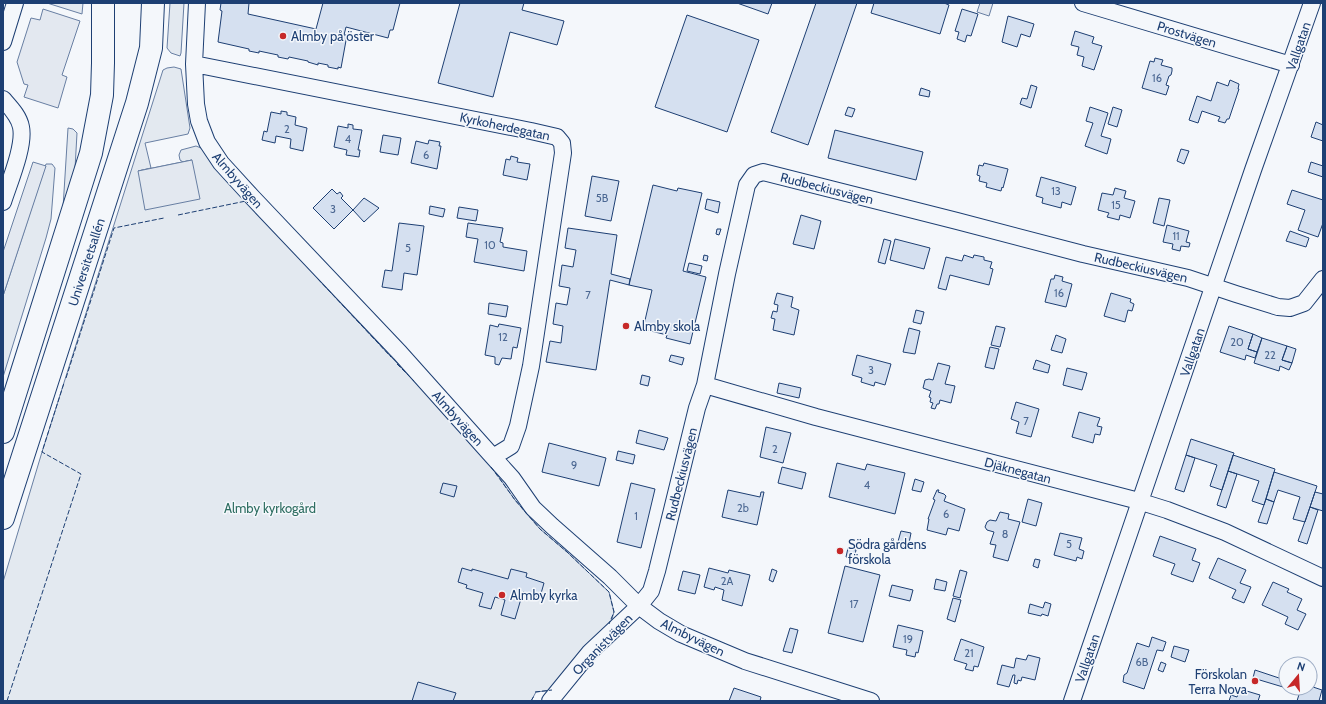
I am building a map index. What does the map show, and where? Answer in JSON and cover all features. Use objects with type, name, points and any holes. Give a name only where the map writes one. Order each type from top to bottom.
[{"type":"main road","points":[[3,432],[91,153],[102,95],[103,3]]},
{"type":"main road","name":"Universitetsallén","points":[[3,518],[137,103],[151,48],[153,3]]},
{"type":"street","points":[[3,42],[15,3]]},
{"type":"street","name":"Almbyvägen","points":[[197,3],[194,64],[196,104],[199,121],[207,142],[221,163],[400,353],[512,478],[533,508],[610,577],[639,606],[659,621],[682,634],[745,661],[871,701]]},
{"type":"street","name":"Prostvägen","points":[[1083,3],[1291,65]]},
{"type":"street","name":"Vallgatan","points":[[1072,701],[1253,170],[1312,3]]},
{"type":"street","name":"Kyrkoherdegatan","points":[[194,64],[531,131],[557,137],[562,143],[563,153],[557,197],[530,374],[518,426],[511,446],[493,457]]},
{"type":"street","points":[[3,99],[13,110],[21,127],[21,144],[3,202]]},
{"type":"street","name":"Rudbeckiusvägen","points":[[639,606],[650,591],[657,571],[697,408],[705,385],[727,274],[747,185],[754,175],[763,172],[957,220],[1083,254],[1188,278],[1278,307],[1290,308],[1304,303],[1323,279]]},
{"type":"street","name":"Djäknegatan","points":[[705,385],[824,419],[1167,510],[1225,532],[1323,578]]},
{"type":"street","name":"Organistvägen","points":[[550,701],[590,652],[639,606]]},
{"type":"green space","points":[[47,3],[83,3],[82,14]]},
{"type":"green space","points":[[170,3],[184,3],[180,56],[171,53],[167,48]]},
{"type":"green space","name":"Almby kyrkogård","points":[[174,67],[181,69],[190,128],[188,134],[145,143],[151,168],[138,171],[183,162],[180,160],[179,155],[181,150],[196,146],[206,150],[246,201],[394,360],[464,432],[482,453],[515,500],[540,529],[567,552],[609,592],[614,612],[611,622],[554,690],[536,692],[531,701],[3,701],[3,582],[42,452],[163,70]]},
{"type":"green space","points":[[68,128],[73,129],[77,133],[75,169],[63,208]]},
{"type":"green space","points":[[46,164],[52,164],[55,168],[51,219],[3,377],[3,296]]},
{"type":"shaded area","points":[[980,3],[993,3],[989,16],[977,12]]},
{"type":"shaded area","points":[[43,9],[80,21],[62,75],[67,77],[58,108],[24,97],[28,85],[24,84],[17,62],[31,18],[40,20]]},
{"type":"shaded area","points":[[192,160],[200,199],[145,210],[138,171]]},
{"type":"shaded area","points":[[33,162],[46,166],[3,296],[3,252]]},
{"type":"building","name":"Almby på öster","points":[[221,3],[249,3],[248,14],[316,29],[323,3],[400,3],[393,30],[390,30],[388,38],[346,27],[344,35],[347,35],[341,68],[338,67],[338,69],[328,67],[328,65],[318,63],[318,65],[289,57],[288,59],[259,51],[259,53],[249,51],[249,49],[218,42],[222,11],[220,10]]},
{"type":"building","points":[[460,3],[524,3],[522,10],[564,21],[557,45],[510,32],[493,97],[438,83]]},
{"type":"building","points":[[737,3],[772,3],[768,14]]},
{"type":"building","points":[[816,3],[857,3],[808,145],[771,132]]},
{"type":"building","points":[[874,3],[944,3],[949,5],[940,34],[871,13]]},
{"type":"building","points":[[962,9],[978,14],[971,36],[967,35],[965,42],[957,39],[959,32],[955,31]]},
{"type":"building","points":[[687,15],[759,40],[727,132],[655,107]]},
{"type":"building","points":[[1008,16],[1034,24],[1030,37],[1021,34],[1017,47],[1002,42]]},
{"type":"building","points":[[1075,31],[1094,37],[1092,43],[1102,46],[1094,70],[1082,66],[1084,57],[1077,55],[1079,47],[1071,45]]},
{"type":"building","points":[[1155,58],[1163,60],[1161,65],[1172,68],[1171,75],[1169,76],[1166,85],[1169,86],[1166,95],[1142,88],[1150,61],[1154,62]]},
{"type":"building","points":[[1230,80],[1239,84],[1239,89],[1229,119],[1227,119],[1225,123],[1218,121],[1220,117],[1202,111],[1198,123],[1189,120],[1197,96],[1211,101],[1217,82],[1228,86]]},
{"type":"building","points":[[1031,85],[1037,87],[1031,108],[1020,104],[1022,98],[1027,99]]},
{"type":"building","points":[[921,88],[930,91],[929,97],[919,95]]},
{"type":"building","points":[[848,107],[855,109],[852,117],[845,115]]},
{"type":"building","points":[[1090,107],[1108,113],[1101,136],[1111,139],[1107,154],[1085,146],[1093,123],[1086,121]]},
{"type":"building","points":[[1113,107],[1122,110],[1117,127],[1108,124]]},
{"type":"building","points":[[281,111],[287,112],[287,115],[296,117],[295,125],[307,128],[303,151],[290,148],[291,139],[276,136],[275,143],[262,140],[264,131],[267,132],[271,112],[281,114]]},
{"type":"building","points":[[1316,122],[1323,125],[1323,141],[1311,137]]},
{"type":"building","points":[[348,124],[353,125],[353,129],[362,130],[358,150],[360,150],[359,157],[346,155],[347,150],[334,147],[338,126],[348,128]]},
{"type":"building","points":[[835,130],[923,152],[916,180],[828,158]]},
{"type":"building","points":[[383,135],[401,138],[398,155],[380,152]]},
{"type":"building","points":[[429,140],[440,142],[439,146],[441,146],[437,169],[411,163],[416,141],[428,144]]},
{"type":"building","points":[[1181,149],[1189,151],[1184,164],[1177,161]]},
{"type":"building","points":[[511,156],[518,158],[517,162],[530,164],[527,180],[503,175],[506,159],[510,160]]},
{"type":"building","points":[[1311,162],[1323,166],[1323,177],[1308,172]]},
{"type":"building","points":[[984,163],[1008,169],[1001,191],[986,187],[987,183],[979,181],[980,176],[977,175],[979,165],[983,166]]},
{"type":"building","points":[[592,176],[619,181],[611,221],[585,216]]},
{"type":"building","points":[[1041,177],[1076,187],[1071,205],[1062,202],[1061,208],[1042,203],[1043,198],[1036,196]]},
{"type":"building","points":[[653,185],[677,191],[678,188],[702,193],[683,271],[706,277],[690,344],[666,338],[667,335],[643,329],[652,290],[629,285]]},
{"type":"building","points":[[1115,188],[1126,191],[1124,198],[1135,201],[1130,218],[1120,215],[1119,220],[1107,217],[1109,213],[1098,210],[1102,193],[1113,195]]},
{"type":"building","points":[[332,189],[337,194],[340,192],[343,196],[341,198],[353,210],[334,229],[313,208]]},
{"type":"building","points":[[1292,190],[1323,200],[1323,223],[1318,237],[1298,230],[1305,210],[1287,204]]},
{"type":"building","points":[[364,198],[379,208],[364,222],[353,210]]},
{"type":"building","points":[[1159,198],[1170,200],[1164,226],[1153,223]]},
{"type":"building","points":[[707,199],[720,202],[718,213],[705,209]]},
{"type":"building","points":[[430,206],[445,209],[443,217],[429,214]]},
{"type":"building","points":[[459,207],[478,210],[476,221],[457,218]]},
{"type":"building","points":[[801,215],[821,221],[814,249],[793,244]]},
{"type":"building","points":[[399,223],[424,226],[417,275],[404,273],[402,290],[382,287],[385,270],[392,271]]},
{"type":"building","points":[[468,223],[503,228],[500,242],[503,243],[503,247],[527,251],[524,271],[474,262],[478,239],[466,237]]},
{"type":"building","points":[[1167,225],[1189,231],[1186,242],[1190,243],[1189,247],[1181,246],[1180,251],[1172,249],[1173,244],[1163,242]]},
{"type":"building","points":[[568,228],[617,235],[611,274],[630,279],[629,285],[610,280],[596,370],[546,362],[550,341],[561,343],[563,326],[553,324],[556,303],[567,305],[570,288],[559,286],[562,265],[573,267],[576,250],[565,248]]},
{"type":"building","points":[[717,229],[721,229],[719,235],[716,234]]},
{"type":"building","points":[[1290,231],[1309,238],[1306,247],[1286,241]]},
{"type":"building","points":[[884,239],[891,241],[885,264],[878,262]]},
{"type":"building","points":[[895,239],[930,248],[924,269],[890,260]]},
{"type":"building","points":[[704,255],[708,256],[707,261],[703,260]]},
{"type":"building","points":[[964,255],[973,258],[974,255],[984,257],[984,260],[992,262],[990,268],[993,269],[989,285],[950,275],[946,290],[938,288],[946,257],[962,261]]},
{"type":"building","points":[[689,263],[702,266],[700,274],[687,271]]},
{"type":"building","points":[[1055,275],[1063,277],[1062,281],[1072,284],[1066,307],[1045,302],[1051,279],[1054,279]]},
{"type":"building","points":[[777,293],[793,297],[791,307],[799,310],[794,335],[773,330],[775,319],[771,318],[773,311],[777,312],[778,305],[774,304]]},
{"type":"building","points":[[1111,293],[1131,299],[1130,302],[1134,304],[1132,311],[1128,310],[1125,322],[1104,316]]},
{"type":"building","points":[[489,303],[508,306],[506,317],[488,314]]},
{"type":"building","points":[[916,310],[924,312],[921,324],[913,322]]},
{"type":"building","points":[[499,324],[521,328],[517,348],[513,347],[511,359],[502,358],[499,365],[495,364],[495,357],[485,355],[490,325],[498,327]]},
{"type":"building","points":[[996,326],[1005,328],[1000,347],[991,345]]},
{"type":"building","points":[[1229,326],[1253,334],[1248,349],[1257,352],[1255,358],[1246,355],[1245,360],[1220,352]]},
{"type":"building","points":[[909,328],[920,331],[915,354],[903,352]]},
{"type":"building","points":[[1253,334],[1262,338],[1257,352],[1248,349]]},
{"type":"building","points":[[1056,335],[1066,339],[1062,353],[1051,350]]},
{"type":"building","points":[[1262,338],[1287,346],[1282,360],[1292,363],[1289,370],[1280,366],[1279,371],[1254,363]]},
{"type":"building","points":[[1287,346],[1296,349],[1292,363],[1282,360]]},
{"type":"building","points":[[990,347],[999,349],[994,369],[985,367]]},
{"type":"building","points":[[671,355],[684,358],[682,365],[669,361]]},
{"type":"building","points":[[857,355],[891,364],[885,385],[875,382],[874,386],[861,382],[862,378],[852,375]]},
{"type":"building","points":[[1036,360],[1050,365],[1048,373],[1033,369]]},
{"type":"building","points":[[938,363],[950,366],[945,384],[955,386],[951,403],[940,400],[935,409],[931,408],[933,403],[930,402],[931,398],[929,397],[931,391],[923,388],[925,380],[933,380]]},
{"type":"building","points":[[1067,368],[1087,373],[1082,390],[1063,385]]},
{"type":"building","points":[[642,375],[650,377],[648,386],[640,384]]},
{"type":"building","points":[[779,383],[801,388],[799,398],[777,393]]},
{"type":"building","points":[[1016,402],[1039,409],[1031,437],[1016,433],[1019,422],[1011,419]]},
{"type":"building","points":[[1079,412],[1100,418],[1097,426],[1102,427],[1100,435],[1095,434],[1093,443],[1072,437]]},
{"type":"building","points":[[766,427],[791,433],[783,463],[760,457]]},
{"type":"building","points":[[639,430],[668,438],[664,450],[636,443]]},
{"type":"building","points":[[1191,439],[1234,453],[1222,490],[1210,486],[1217,465],[1186,455]]},
{"type":"building","points":[[549,443],[606,458],[599,486],[542,472]]},
{"type":"building","points":[[618,451],[635,455],[633,464],[616,460]]},
{"type":"building","points":[[1186,455],[1195,458],[1184,492],[1175,489]]},
{"type":"building","points":[[1233,455],[1275,469],[1264,505],[1252,501],[1259,481],[1228,471]]},
{"type":"building","points":[[837,463],[865,470],[867,464],[905,473],[895,514],[829,497]]},
{"type":"building","points":[[782,467],[806,473],[802,489],[778,483]]},
{"type":"building","points":[[1228,471],[1237,474],[1226,508],[1217,505]]},
{"type":"building","points":[[1274,472],[1317,486],[1305,522],[1293,519],[1300,497],[1278,490],[1274,502],[1266,499]]},
{"type":"building","points":[[915,479],[924,482],[921,492],[912,490]]},
{"type":"building","points":[[443,483],[457,486],[454,497],[440,493]]},
{"type":"building","points":[[631,483],[655,489],[641,548],[617,542]]},
{"type":"building","points":[[728,490],[760,497],[761,492],[764,492],[757,525],[722,517]]},
{"type":"building","points":[[937,490],[946,496],[944,501],[965,509],[959,531],[948,528],[946,535],[927,530],[928,519],[935,500],[933,499]]},
{"type":"building","points":[[1315,492],[1323,494],[1323,511],[1310,507]]},
{"type":"building","points":[[1028,499],[1042,503],[1036,526],[1022,522]]},
{"type":"building","points":[[1266,499],[1274,502],[1267,524],[1258,522]]},
{"type":"building","points":[[1310,507],[1318,510],[1307,544],[1298,541]]},
{"type":"building","points":[[1000,512],[1009,514],[1008,519],[1020,522],[1008,561],[993,557],[996,545],[990,544],[994,532],[987,530],[985,527],[987,522],[990,520],[996,521]]},
{"type":"building","points":[[901,531],[911,533],[908,548],[897,545]]},
{"type":"building","points":[[1060,533],[1082,538],[1079,549],[1084,551],[1082,559],[1077,557],[1076,561],[1054,555]]},
{"type":"building","points":[[1160,536],[1196,549],[1192,560],[1200,563],[1193,582],[1171,574],[1175,564],[1153,556]]},
{"type":"building","points":[[848,548],[856,550],[854,559],[846,557]]},
{"type":"building","points":[[1218,558],[1246,570],[1240,583],[1251,587],[1244,603],[1232,598],[1236,590],[1209,578]]},
{"type":"building","points":[[1035,559],[1040,560],[1038,568],[1033,566]]},
{"type":"building","points":[[845,566],[880,575],[863,642],[828,633]]},
{"type":"building","name":"Almby kyrka","points":[[462,568],[472,571],[472,569],[508,579],[511,569],[527,573],[526,577],[544,583],[540,597],[523,592],[515,619],[501,615],[505,600],[495,597],[491,609],[479,606],[483,593],[466,588],[467,585],[458,582]]},
{"type":"building","points":[[709,568],[728,573],[729,570],[750,575],[742,606],[722,600],[724,590],[715,587],[714,590],[704,587]]},
{"type":"building","points":[[772,569],[777,571],[773,582],[769,580]]},
{"type":"building","points":[[960,570],[967,572],[960,598],[953,596]]},
{"type":"building","points":[[683,571],[700,575],[695,594],[678,590]]},
{"type":"building","points":[[936,579],[947,582],[945,591],[934,589]]},
{"type":"building","points":[[1273,582],[1289,589],[1287,592],[1302,599],[1297,610],[1306,614],[1298,630],[1285,624],[1288,617],[1262,605]]},
{"type":"building","points":[[892,585],[913,590],[910,601],[889,596]]},
{"type":"building","points":[[953,598],[961,600],[955,622],[947,619]]},
{"type":"building","points":[[1045,602],[1051,604],[1048,616],[1028,613],[1030,604],[1043,608]]},
{"type":"building","points":[[898,625],[923,631],[918,653],[916,652],[915,657],[906,655],[907,650],[893,647]]},
{"type":"building","points":[[790,628],[798,630],[792,653],[783,651]]},
{"type":"building","points":[[1152,637],[1166,642],[1163,651],[1157,650],[1144,689],[1123,682],[1124,675],[1127,673],[1137,643],[1149,647]]},
{"type":"building","points":[[961,639],[984,647],[978,667],[974,666],[973,671],[965,669],[967,664],[954,660]]},
{"type":"building","points":[[1174,646],[1189,650],[1185,662],[1171,657]]},
{"type":"building","points":[[1028,655],[1040,658],[1035,680],[1022,677],[1021,681],[1018,680],[1017,684],[1014,683],[1015,675],[1013,675],[1009,687],[997,684],[1002,665],[1014,668],[1016,658],[1026,660]]},
{"type":"building","points":[[1161,662],[1166,664],[1163,672],[1158,670]]},
{"type":"building","points":[[1255,670],[1278,678],[1278,686],[1253,678]]},
{"type":"building","points":[[418,682],[456,693],[453,701],[412,701]]},
{"type":"building","points":[[734,688],[761,697],[760,701],[729,701]]},
{"type":"building","points":[[1240,689],[1260,695],[1258,701],[1229,701],[1231,695],[1237,697]]},
{"type":"building","points":[[1318,689],[1322,690],[1319,701],[1297,701],[1299,696],[1318,696]]},
{"type":"fence","points":[[178,215],[246,201],[248,203]]},
{"type":"fence","points":[[66,378],[114,228],[164,218]]},
{"type":"fence","points":[[318,279],[391,357]]},
{"type":"fence","points":[[397,364],[414,381]]},
{"type":"fence","points":[[7,701],[81,474],[42,452],[64,383]]},
{"type":"fence","points":[[491,467],[515,500],[540,529],[567,552],[609,592],[614,612],[609,624]]},
{"type":"fence","points":[[535,692],[552,690]]},
{"type":"fence","points":[[531,701],[534,696]]},
{"type":"place","name":"Almby på öster","points":[[283,36]]},
{"type":"place","name":"Almby skola","points":[[626,326]]},
{"type":"place","name":"Södra gårdens förskola","points":[[840,551]]},
{"type":"place","name":"Almby kyrka","points":[[502,595]]},
{"type":"place","name":"Förskolan Terra Nova","points":[[1255,681]]}]
